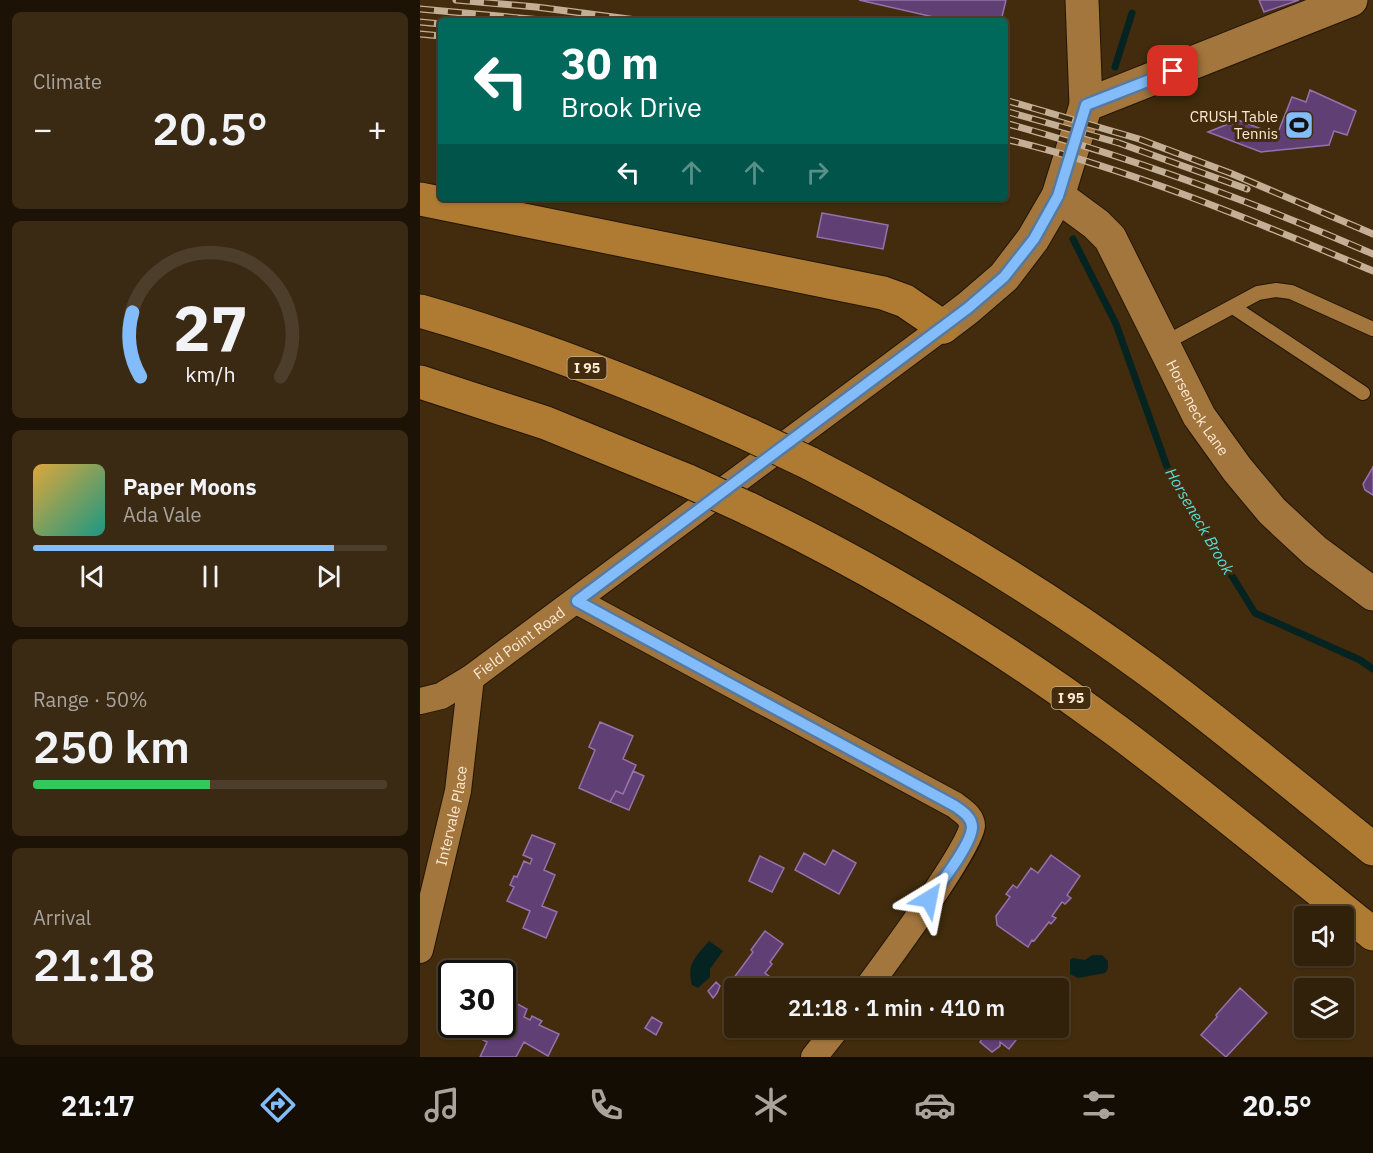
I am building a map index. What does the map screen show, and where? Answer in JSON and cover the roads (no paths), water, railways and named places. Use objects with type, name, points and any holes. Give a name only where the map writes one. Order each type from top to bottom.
[{"type":"highway","points":[[420,199],[883,293],[905,301],[943,327]]},
{"type":"highway","name":"I 95","points":[[420,311],[503,337],[656,394],[750,435],[877,498],[947,539],[1083,625],[1149,671],[1373,848]]},
{"type":"highway","name":"I 95","points":[[420,382],[546,423],[688,481],[842,556],[913,596],[1049,683],[1180,778],[1371,933]]},
{"type":"main road","name":"Field Point Road","points":[[943,327],[1004,277],[1034,239],[1058,196],[1086,105],[1082,0]]},
{"type":"main road","points":[[1086,105],[1351,0]]},
{"type":"main road","name":"Horseneck Lane","points":[[1058,196],[1096,224],[1110,238],[1199,416],[1237,469],[1272,511],[1315,550],[1373,594]]},
{"type":"street","name":"Field Point Road","points":[[420,701],[441,696],[471,678],[943,327]]},
{"type":"street","points":[[577,601],[968,815],[972,826],[969,839],[874,978]]},
{"type":"street","name":"Intervale Place","points":[[420,950],[458,791],[471,678]]},
{"type":"street","points":[[814,1057],[829,1038]]},
{"type":"lane","points":[[1163,344],[1258,293],[1276,290],[1291,292],[1373,329]]},
{"type":"lane","points":[[1233,307],[1363,393]]},
{"type":"water","points":[[709,941],[723,951],[710,969],[710,977],[698,988],[692,985],[691,966]]},
{"type":"water","points":[[1092,955],[1102,955],[1108,961],[1108,969],[1105,973],[1078,978],[1070,974],[1070,960],[1073,958],[1085,960]]},
{"type":"waterway","name":"Horseneck Brook","points":[[1115,67],[1132,13]]},
{"type":"waterway","name":"Horseneck Brook","points":[[1073,239],[1116,324],[1171,478],[1255,613],[1360,660],[1373,669]]},
{"type":"railway","points":[[456,0],[621,18]]},
{"type":"railway","points":[[420,9],[520,18]]},
{"type":"railway","points":[[420,22],[438,24]]},
{"type":"railway","points":[[420,34],[438,36]]},
{"type":"railway","points":[[1008,101],[1139,139],[1230,173],[1373,234]]},
{"type":"railway","points":[[1008,112],[1119,143],[1247,189]]},
{"type":"railway","points":[[1008,124],[1098,150],[1191,182],[1283,216],[1373,254]]},
{"type":"railway","points":[[1008,140],[1099,165],[1145,181],[1237,215],[1373,271]]},
{"type":"place","name":"CRUSH Table Tennis","points":[[1299,125]]}]
